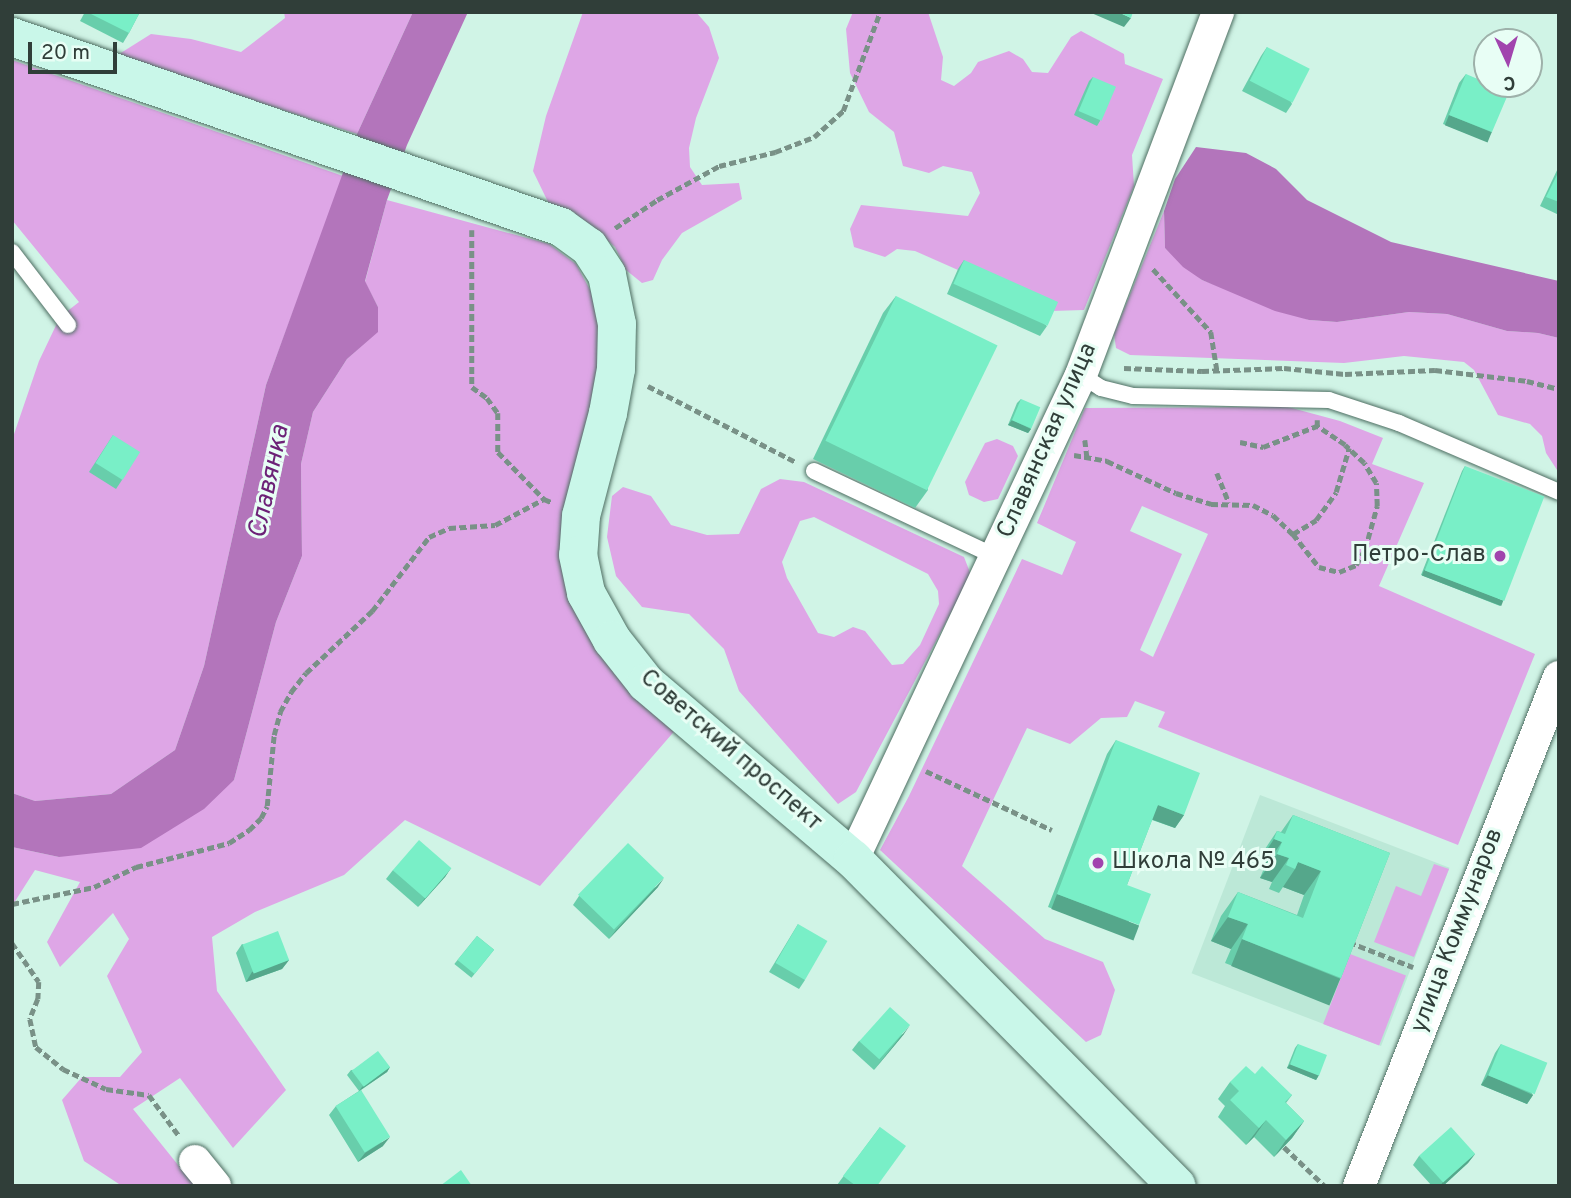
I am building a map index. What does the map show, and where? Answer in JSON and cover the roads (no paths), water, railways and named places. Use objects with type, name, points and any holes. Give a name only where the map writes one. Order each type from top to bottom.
[{"type":"street","name":"Славянская улица","points":[[853,859],[1081,374],[1218,12]]},
{"type":"street","name":"Советский проспект","points":[[12,37],[561,228],[589,247],[607,275],[617,324],[616,369],[608,413],[581,516],[578,555],[586,593],[612,640],[646,683],[853,859],[1177,1186]]},
{"type":"street","name":"улица Коммунаров","points":[[1359,1186],[1559,677]]},
{"type":"street","points":[[195,1161],[215,1186]]},
{"type":"lane","points":[[12,252],[68,325]]},
{"type":"lane","points":[[1081,374],[1101,388],[1133,396],[1329,400],[1399,423],[1559,492]]},
{"type":"lane","points":[[814,471],[995,556]]},
{"type":"water","name":"Славянка","points":[[413,12],[468,12],[407,145],[387,200],[365,281],[378,307],[378,332],[347,359],[313,412],[301,464],[302,556],[276,622],[234,780],[204,809],[141,848],[59,857],[12,847],[12,793],[35,801],[111,794],[175,750],[204,666],[266,385],[357,134]]},
{"type":"water","points":[[1196,147],[1246,153],[1276,169],[1307,200],[1391,242],[1559,281],[1559,338],[1538,333],[1507,331],[1447,314],[1409,312],[1337,322],[1309,320],[1275,311],[1202,280],[1183,267],[1165,248],[1164,211],[1175,179]]},
{"type":"place","name":"Петро-Слав","points":[[1500,556]]},
{"type":"place","name":"Школа № 465","points":[[1098,863]]}]
